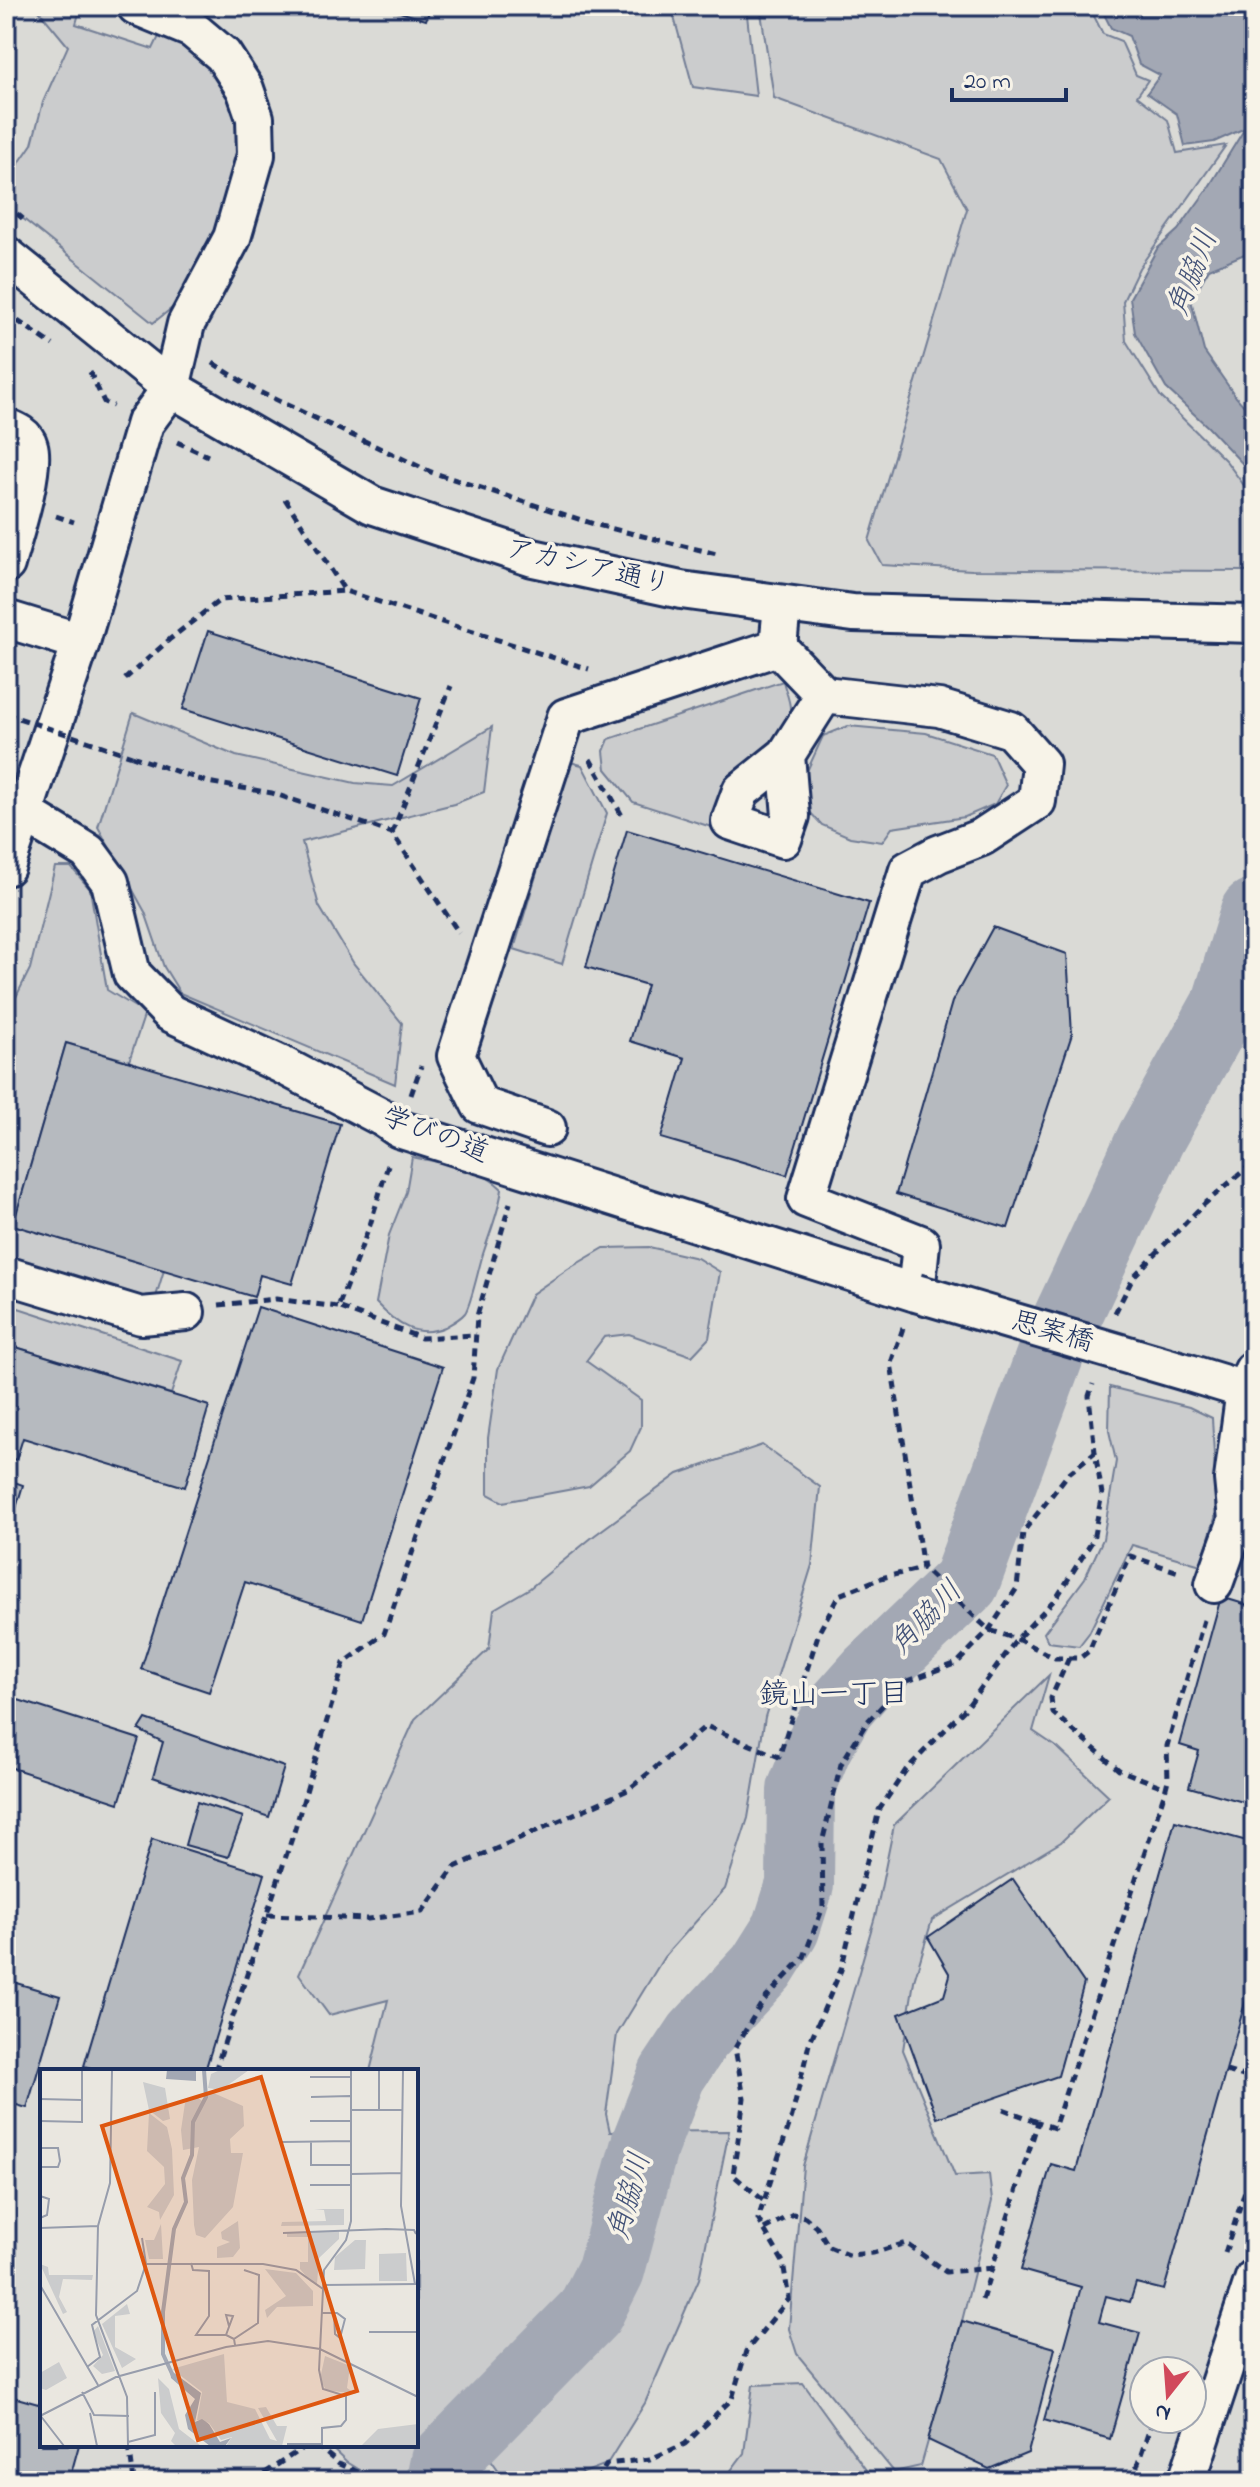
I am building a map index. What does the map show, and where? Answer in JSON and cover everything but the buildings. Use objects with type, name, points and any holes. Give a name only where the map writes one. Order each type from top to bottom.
[{"type":"street","points":[[8,854],[81,642],[145,423],[171,388],[186,324],[232,238],[256,155],[255,118],[245,89],[223,55],[192,29],[136,6]]},
{"type":"street","name":"アカシア通り","points":[[6,255],[171,388],[372,505],[533,558],[681,590],[853,613],[1254,624]]},
{"type":"street","points":[[6,427],[19,432],[29,443],[32,461],[6,564]]},
{"type":"street","points":[[782,605],[778,647],[824,695],[939,708],[1011,730],[1041,764],[1037,801],[982,837],[908,870],[806,1199],[921,1244],[916,1293]]},
{"type":"street","points":[[6,619],[81,642]]},
{"type":"street","points":[[547,1128],[480,1105],[456,1056],[566,717],[778,647]]},
{"type":"street","points":[[786,755],[824,695]]},
{"type":"street","name":"学びの道","points":[[24,813],[88,852],[110,882],[132,974],[170,1013],[282,1065],[399,1129],[916,1293]]},
{"type":"street","points":[[6,1275],[141,1316],[186,1312]]},
{"type":"street","name":"思案橋","points":[[916,1293],[1189,1373],[1249,1379]]},
{"type":"street","points":[[1214,1584],[1237,1520],[1233,1479],[1249,1379]]},
{"type":"street","points":[[1187,2481],[1254,2278]]},
{"type":"path","points":[[6,205],[29,223]]},
{"type":"path","points":[[6,313],[53,345]]},
{"type":"path","points":[[181,343],[257,391],[431,472],[597,525],[732,557]]},
{"type":"path","points":[[89,370],[104,402],[209,457]]},
{"type":"path","points":[[277,487],[345,591]]},
{"type":"path","points":[[125,679],[220,600],[345,591],[593,670]]},
{"type":"path","points":[[392,833],[451,686]]},
{"type":"path","points":[[6,714],[207,782],[272,793],[392,833],[464,941]]},
{"type":"path","points":[[566,717],[624,819]]},
{"type":"path","points":[[338,1307],[370,1225],[424,1056]]},
{"type":"path","points":[[1114,1317],[1134,1276],[1202,1206],[1254,1162]]},
{"type":"path","points":[[216,2069],[294,1832],[344,1663],[384,1634],[473,1378],[477,1316],[521,1168]]},
{"type":"path","points":[[916,1293],[891,1363],[923,1568],[989,1630],[1017,1639],[1055,1658],[1080,1658],[1089,1651],[1130,1556],[1214,1584],[1167,1746],[1166,1788],[1054,2128],[1003,2109]]},
{"type":"path","points":[[186,1312],[224,1304],[276,1299],[338,1307],[421,1338],[476,1335]]},
{"type":"path","points":[[596,2481],[607,2464],[650,2459],[685,2444],[732,2399],[746,2351],[789,2299],[783,2262],[758,2219],[792,2116],[809,2044],[841,1970],[879,1810],[906,1770],[967,1707],[1017,1639],[1057,1597],[1093,1540],[1102,1494],[1089,1396],[1093,1383]]},
{"type":"path","points":[[764,2201],[733,2175],[744,2098],[735,2048],[763,2001],[804,1957],[823,1907],[822,1843],[841,1764],[867,1722],[905,1682],[957,1663],[989,1630],[1017,1588],[1023,1532],[1069,1473],[1095,1452]]},
{"type":"path","points":[[267,1915],[368,1919],[422,1912],[455,1867],[628,1790],[706,1726],[779,1757],[819,1632],[839,1595],[881,1578],[923,1568]]},
{"type":"path","points":[[1069,1658],[1051,1698],[1053,1713],[1119,1770],[1166,1788]]},
{"type":"path","points":[[1226,2071],[1254,2079]]},
{"type":"path","points":[[982,2300],[1038,2122]]},
{"type":"path","points":[[764,2229],[793,2214],[805,2217],[817,2227],[829,2247],[848,2255],[873,2253],[906,2243],[946,2272],[994,2268]]},
{"type":"path","points":[[1132,2481],[1148,2435]]},
{"type":"path","points":[[129,2447],[134,2481]]},
{"type":"path","points":[[253,2481],[304,2447]]},
{"type":"path","points":[[318,2447],[339,2464],[378,2481]]},
{"type":"path","points":[[989,2481],[993,2474],[1016,2481]]},
{"type":"shaded area","points":[[6,6],[1254,6],[1254,2481],[6,2481]]},
{"type":"shaded area","points":[[35,6],[81,6],[76,24],[153,49],[164,26],[226,78],[239,133],[240,172],[226,225],[177,304],[153,323],[6,205],[6,182],[32,144],[43,102],[68,46]]},
{"type":"shaded area","points":[[671,6],[746,6],[756,96],[693,87]]},
{"type":"shaded area","points":[[760,6],[1089,6],[1103,34],[1121,41],[1136,75],[1148,80],[1137,96],[1168,120],[1177,153],[1226,145],[1139,268],[1123,301],[1126,341],[1161,397],[1226,461],[1254,499],[1254,571],[972,570],[882,565],[869,541],[967,209],[941,159],[774,98]]},
{"type":"shaded area","points":[[783,681],[790,707],[787,721],[771,743],[721,792],[727,832],[633,802],[606,769],[604,751],[609,739]]},
{"type":"shaded area","points":[[133,713],[236,756],[355,783],[393,786],[492,727],[484,792],[454,804],[302,842],[319,906],[354,964],[402,1023],[395,1084],[180,993],[164,967],[145,912],[98,827]]},
{"type":"shaded area","points":[[848,726],[926,733],[992,754],[1006,785],[995,804],[965,817],[892,828],[882,842],[850,837],[822,825],[806,808],[802,782],[823,736]]},
{"type":"shaded area","points":[[570,762],[582,765],[607,813],[562,964],[514,949]]},
{"type":"shaded area","points":[[55,867],[71,867],[90,889],[107,990],[145,1013],[129,1061],[66,1043],[13,1225],[164,1270],[155,1300],[129,1306],[6,1268],[6,1017],[30,969]]},
{"type":"shaded area","points":[[412,1157],[472,1171],[502,1189],[465,1313],[435,1330],[407,1327],[376,1303],[389,1235],[406,1192]]},
{"type":"shaded area","points":[[649,1247],[697,1258],[720,1272],[709,1338],[692,1356],[629,1334],[604,1337],[586,1361],[641,1400],[641,1427],[630,1451],[589,1486],[503,1502],[488,1494],[488,1438],[498,1369],[532,1294],[604,1248]]},
{"type":"shaded area","points":[[6,1304],[182,1361],[171,1394],[6,1344]]},
{"type":"shaded area","points":[[1110,1387],[1189,1407],[1212,1418],[1215,1518],[1201,1565],[1132,1545],[1089,1633],[1079,1646],[1048,1642],[1044,1633],[1085,1578],[1103,1539],[1116,1461],[1109,1431]]},
{"type":"shaded area","points":[[762,1445],[820,1487],[812,1565],[765,1717],[748,1818],[725,1889],[664,1957],[617,2034],[606,2114],[610,2132],[729,2131],[699,2279],[645,2403],[607,2464],[562,2481],[506,2481],[471,2431],[424,2481],[377,2481],[346,2462],[330,2447],[418,2447],[418,2069],[371,2069],[388,2000],[329,2015],[299,1974],[415,1719],[489,1649],[494,1609],[530,1588],[678,1474]]},
{"type":"shaded area","points":[[1049,1675],[1033,1731],[1058,1748],[1109,1796],[1061,1842],[932,1920],[914,1981],[903,2050],[955,2176],[989,2174],[992,2201],[921,2466],[894,2472],[797,2354],[789,2329],[803,2166],[876,1913],[894,1825]]},
{"type":"shaded area","points":[[803,2383],[874,2481],[723,2481],[744,2453],[753,2385]]},
{"type":"water","points":[[1100,6],[1238,6],[1254,21],[1254,250],[1209,269],[1191,300],[1204,351],[1254,417],[1254,476],[1166,388],[1135,333],[1130,298],[1157,249],[1178,230],[1245,128],[1214,142],[1185,146],[1177,114],[1147,93],[1160,75],[1139,64],[1129,36],[1111,28]]},
{"type":"waterway","name":"角脇川","points":[[440,2481],[444,2461],[590,2312],[611,2270],[645,2144],[672,2075],[698,2036],[762,1967],[786,1929],[800,1885],[801,1790],[818,1747],[840,1708],[871,1673],[966,1582],[1052,1350],[1151,1138],[1226,1003],[1254,912]]},
{"type":"district","name":"鏡山一丁目","points":[[834,1696]]}]
